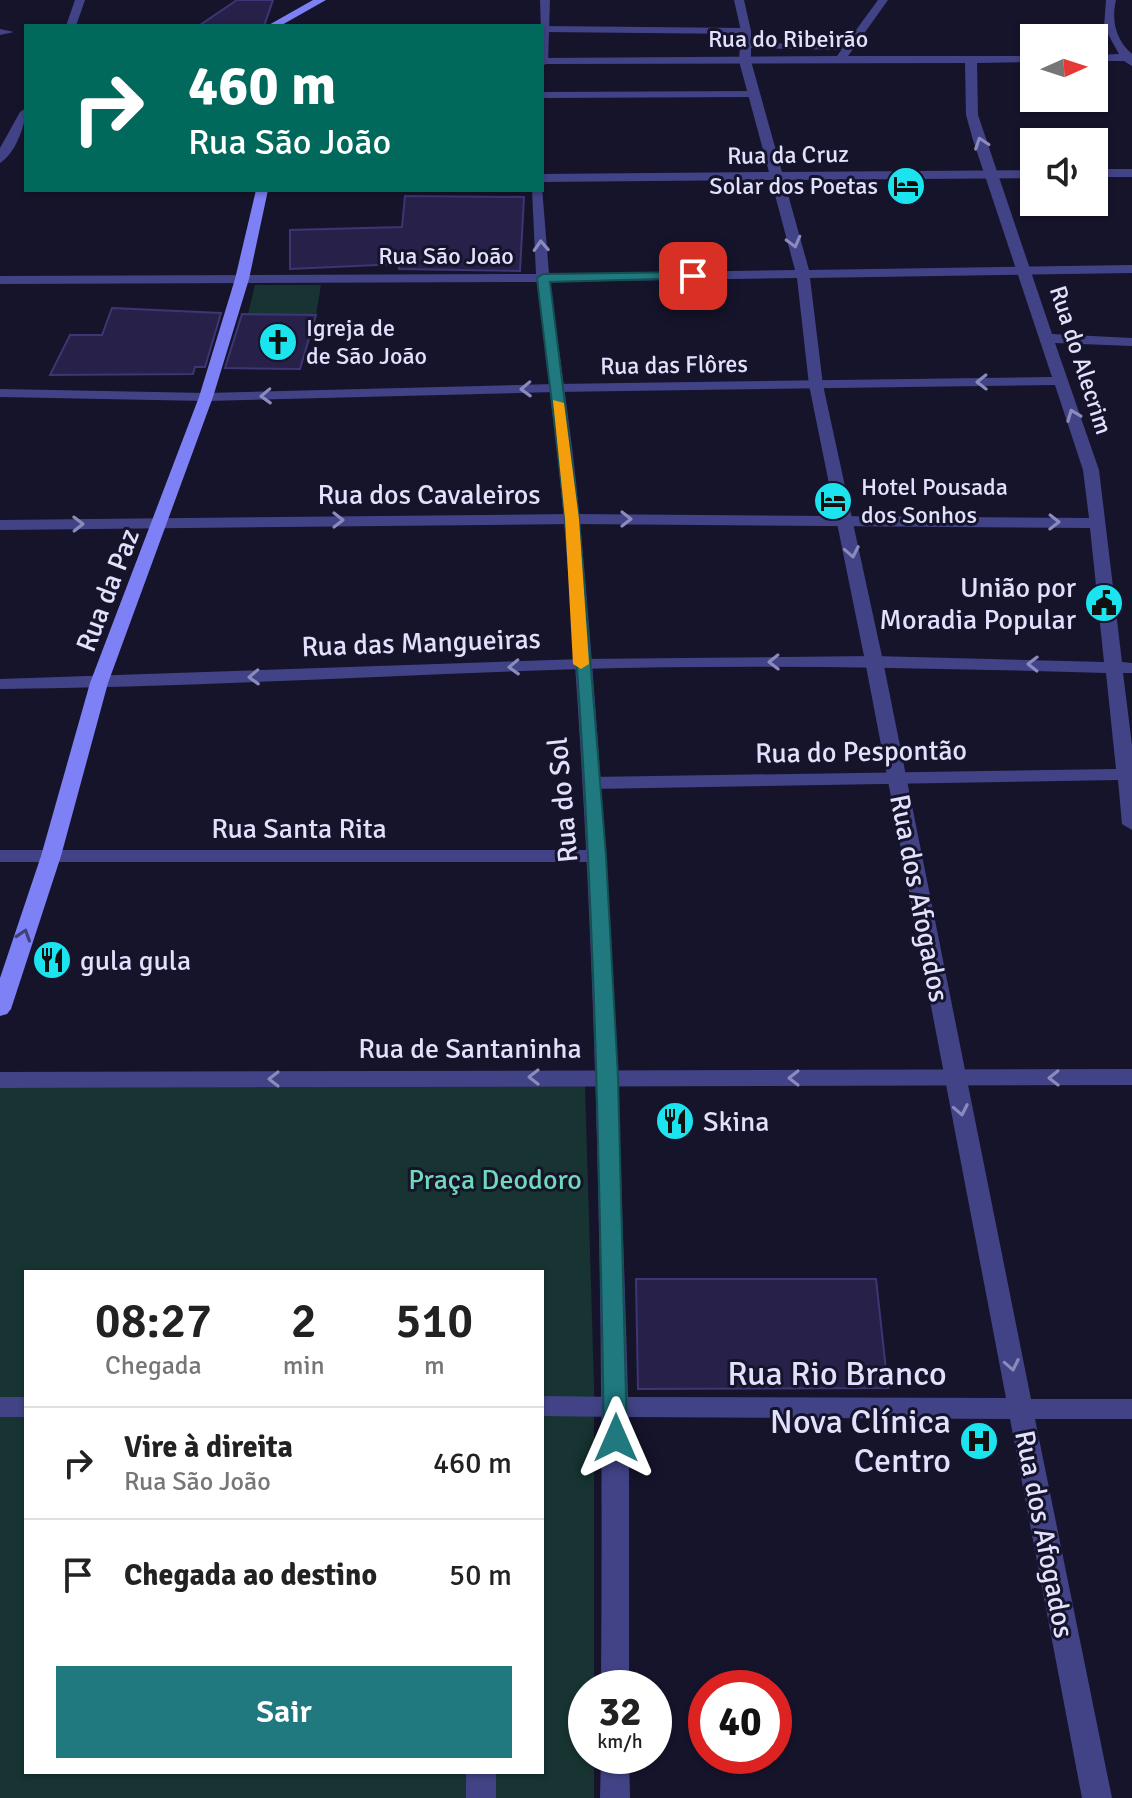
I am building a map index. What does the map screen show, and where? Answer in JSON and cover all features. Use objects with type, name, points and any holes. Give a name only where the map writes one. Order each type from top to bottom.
[{"type":"main road","points":[[276,24],[321,0]]},
{"type":"main road","name":"Rua da Paz","points":[[0,1009],[51,856],[99,683],[206,397],[242,279],[262,192]]},
{"type":"street","points":[[72,24],[80,0]]},
{"type":"street","points":[[543,24],[545,0]]},
{"type":"street","name":"Rua dos Afogados","points":[[739,0],[754,94],[803,274],[816,385],[846,519],[1097,1798]]},
{"type":"street","points":[[839,61],[883,0]]},
{"type":"street","points":[[1111,0],[1107,21],[1110,32],[1130,59]]},
{"type":"street","points":[[544,29],[746,46],[848,47]]},
{"type":"street","name":"Rua do Ribeirão","points":[[544,62],[746,46],[839,61],[1020,59]]},
{"type":"street","points":[[1108,58],[1130,59]]},
{"type":"street","name":"Rua do Alecrim","points":[[971,61],[972,115],[1088,458],[1099,523],[1111,665],[1129,774],[1132,824]]},
{"type":"street","points":[[544,95],[754,94]]},
{"type":"street","points":[[0,159],[24,116]]},
{"type":"street","points":[[1108,173],[1132,173]]},
{"type":"street","name":"Rua da Cruz","points":[[544,178],[1020,174]]},
{"type":"street","name":"Rua do Sol","points":[[538,192],[543,278],[572,519],[597,856],[608,1077],[616,1407],[615,1670]]},
{"type":"street","name":"Rua São João","points":[[0,280],[543,278],[1132,269]]},
{"type":"street","points":[[1048,338],[1132,342]]},
{"type":"street","name":"Rua das Flôres","points":[[0,393],[206,397],[555,388],[1060,381]]},
{"type":"street","name":"Rua dos Cavaleiros","points":[[0,525],[572,519],[1099,523]]},
{"type":"street","name":"Rua das Mangueiras","points":[[0,684],[99,683],[581,664],[874,661],[1111,665],[1132,668]]},
{"type":"street","name":"Rua do Pespontão","points":[[591,783],[1129,774]]},
{"type":"street","name":"Rua Santa Rita","points":[[0,856],[597,856]]},
{"type":"street","name":"Rua de Santaninha","points":[[0,1080],[1132,1077]]},
{"type":"street","name":"Rua Rio Branco","points":[[544,1406],[1132,1409]]},
{"type":"street","points":[[481,1774],[481,1798]]},
{"type":"street","points":[[615,1774],[615,1798]]},
{"type":"green space","points":[[255,285],[321,285],[316,315],[248,314]]},
{"type":"green space","name":"Praça Deodoro","points":[[585,1086],[594,1385],[594,1670],[568,1670],[568,1774],[594,1774],[594,1798],[0,1798],[0,1088]]},
{"type":"building","points":[[237,0],[273,0],[265,24],[201,24]]},
{"type":"building","points":[[405,196],[524,197],[520,271],[399,269],[399,264],[290,269],[290,230],[402,227]]},
{"type":"building","points":[[112,308],[221,313],[205,367],[195,367],[193,374],[50,375],[70,335],[102,335]]},
{"type":"building","name":"Igreja de de São João","points":[[242,314],[316,315],[300,369],[225,368]]},
{"type":"building","points":[[636,1279],[876,1279],[888,1388],[638,1389]]},
{"type":"slow traffic","points":[[557,403],[572,519],[581,664]]},
{"type":"place","name":"Solar dos Poetas","points":[[906,186]]},
{"type":"place","name":"Igreja de de São João","points":[[278,342]]},
{"type":"place","name":"Hotel Pousada dos Sonhos","points":[[833,501]]},
{"type":"place","name":"União por Moradia Popular","points":[[1104,603]]},
{"type":"place","name":"gula gula","points":[[52,960]]},
{"type":"place","name":"Skina","points":[[675,1121]]},
{"type":"place","name":"Nova Clínica Centro","points":[[979,1441]]},
{"type":"route","points":[[616,1438],[608,1077],[597,856],[572,519],[543,278],[693,276]]}]
